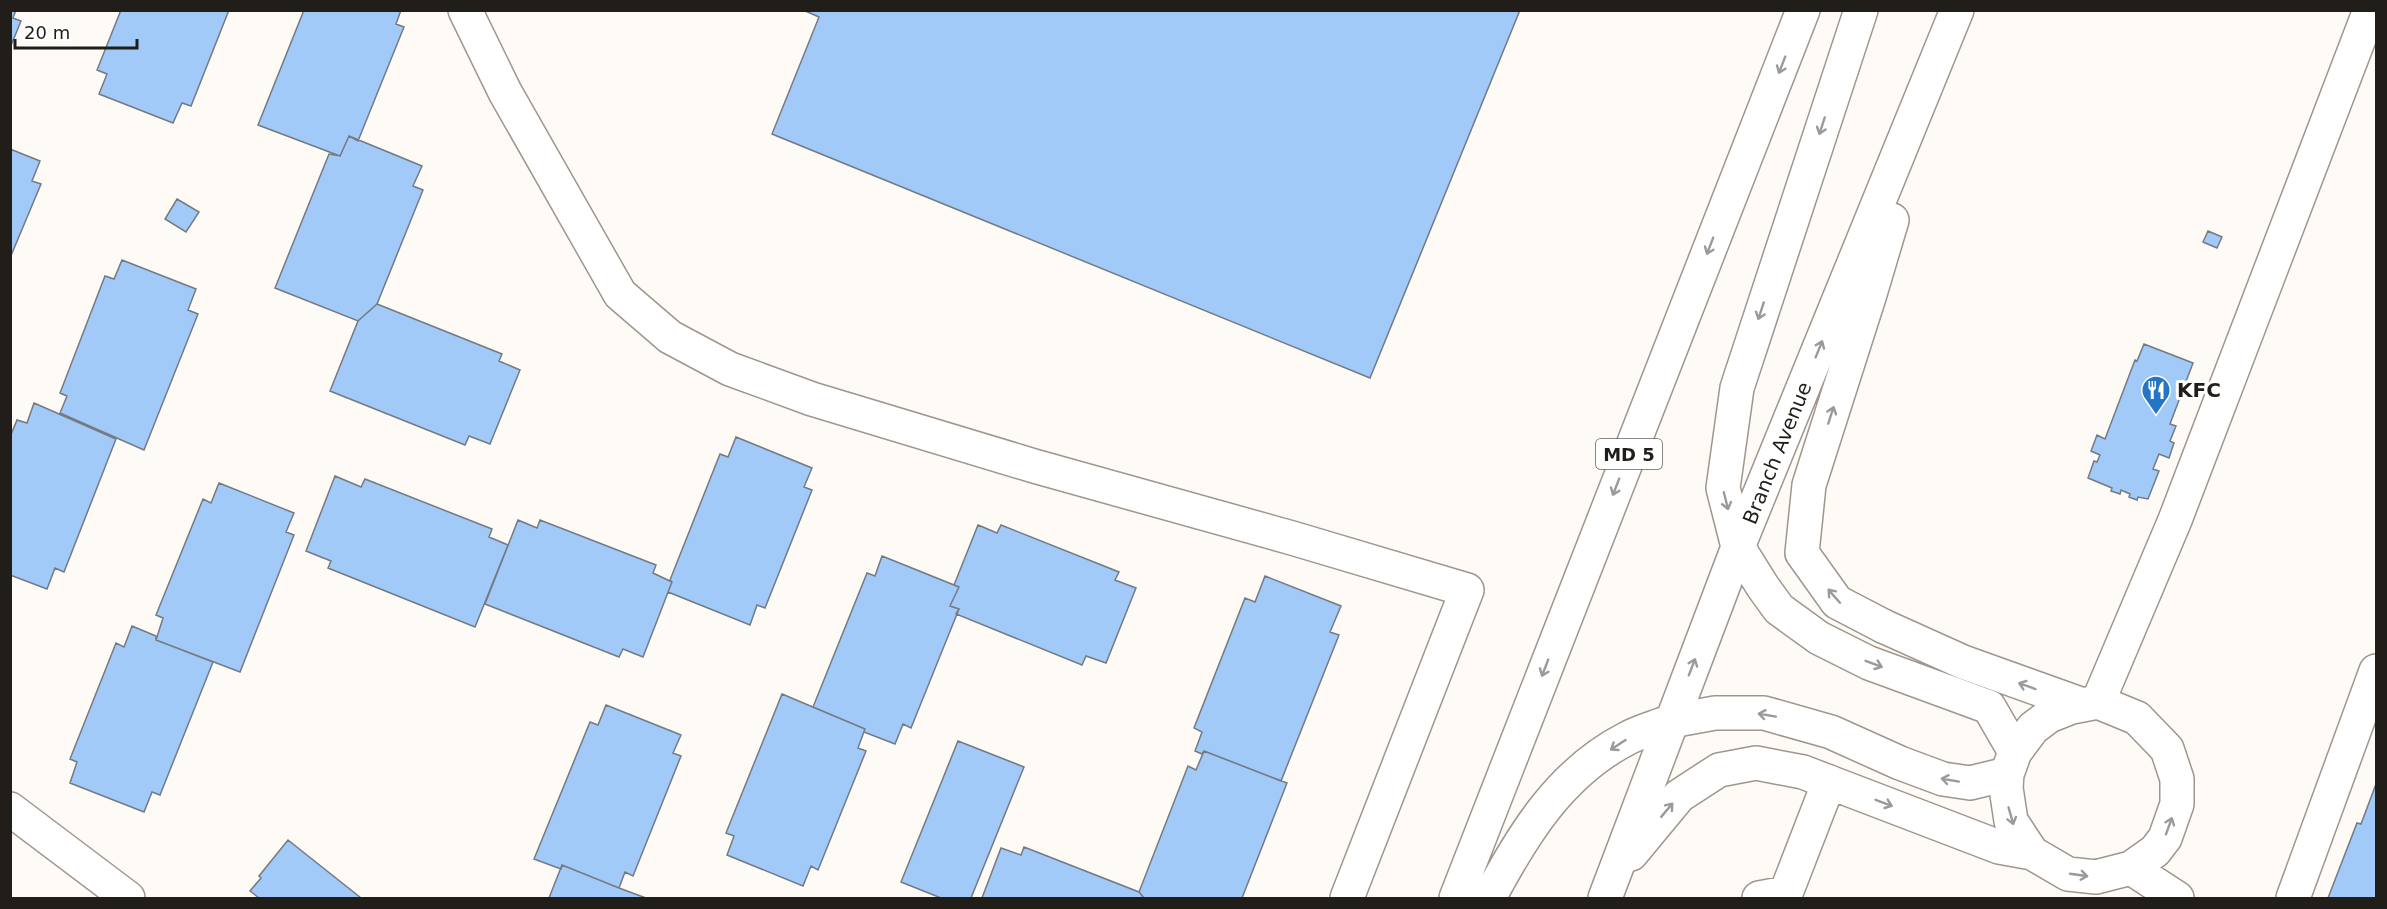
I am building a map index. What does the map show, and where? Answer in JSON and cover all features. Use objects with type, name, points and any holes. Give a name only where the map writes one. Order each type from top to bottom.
[{"type":"main road","points":[[465,10],[506,92],[620,294],[670,337],[730,369],[812,399],[1034,466],[1292,538],[1467,590],[1347,898]]},
{"type":"main road","name":"MD 5","points":[[1456,898],[1803,10]]},
{"type":"main road","points":[[1861,10],[1737,388],[1723,488],[1738,547],[1762,587],[1779,609],[1819,638],[1869,663],[1989,707],[2011,763]]},
{"type":"main road","name":"Branch Avenue","points":[[1611,885],[1738,547],[1957,10]]},
{"type":"main road","points":[[2032,853],[2011,821],[2006,788],[2011,763],[2033,728],[2049,716],[2090,704],[2175,520],[2370,10]]},
{"type":"main road","points":[[1611,885],[1679,796],[1719,770],[1756,763],[1803,772],[1998,847],[2032,853],[2068,874],[2096,877],[2131,868],[2155,851],[2165,838],[2177,804],[2177,779],[2167,749],[2137,718],[1963,662],[1883,626],[1837,602],[1802,554],[1809,485],[1870,294],[1940,54]]},
{"type":"main road","points":[[2293,898],[2376,671]]},
{"type":"main road","points":[[1489,898],[1533,822],[1556,792],[1583,767],[1628,738],[1671,721],[1715,713],[1764,713],[1831,732],[1900,763],[1943,779],[1970,783],[2011,763]]},
{"type":"main road","points":[[1759,898],[1786,893],[1829,782]]},
{"type":"main road","points":[[10,809],[128,898]]},
{"type":"main road","points":[[2131,868],[2177,898]]},
{"type":"building","points":[[10,10],[16,10],[13,18],[21,21],[10,48]]},
{"type":"building","points":[[121,10],[229,10],[191,106],[182,103],[173,123],[99,94],[107,74],[97,70]]},
{"type":"building","points":[[304,10],[401,10],[396,24],[404,27],[358,141],[349,136],[340,156],[258,125]]},
{"type":"building","points":[[803,10],[1520,10],[1370,378],[772,134],[819,17]]},
{"type":"building","points":[[349,136],[422,166],[413,186],[423,190],[377,304],[358,321],[275,288],[329,154],[340,156]]},
{"type":"building","points":[[10,149],[40,161],[32,181],[41,184],[10,258]]},
{"type":"building","points":[[177,199],[199,212],[186,232],[165,219]]},
{"type":"building","points":[[2208,231],[2222,237],[2217,248],[2203,242]]},
{"type":"building","points":[[122,260],[196,289],[188,310],[198,314],[144,450],[60,413],[67,396],[60,393],[105,276],[114,279]]},
{"type":"building","points":[[377,304],[502,354],[499,361],[520,370],[490,444],[469,436],[465,445],[330,391],[358,321]]},
{"type":"building","points":[[2144,344],[2193,363],[2170,424],[2176,426],[2170,441],[2174,443],[2169,458],[2159,454],[2153,469],[2159,471],[2148,499],[2138,497],[2137,500],[2129,497],[2130,494],[2121,490],[2120,494],[2111,491],[2112,488],[2088,478],[2094,461],[2097,462],[2100,455],[2091,451],[2097,435],[2105,439],[2135,360],[2137,361]]},
{"type":"building","points":[[34,403],[116,439],[64,572],[55,568],[47,589],[10,575],[10,437],[17,420],[27,423]]},
{"type":"building","points":[[736,437],[812,468],[804,487],[812,490],[765,608],[757,605],[750,625],[668,592],[672,582],[670,580],[720,454],[728,457]]},
{"type":"building","points":[[335,476],[361,487],[365,479],[492,529],[489,537],[508,545],[475,627],[328,568],[331,561],[306,551]]},
{"type":"building","points":[[219,483],[294,513],[286,532],[294,535],[240,672],[156,640],[163,618],[156,615],[203,499],[211,503]]},
{"type":"building","points":[[518,520],[537,528],[540,520],[656,565],[653,573],[672,582],[643,657],[623,649],[619,657],[485,604]]},
{"type":"building","points":[[978,525],[997,533],[1001,525],[1119,572],[1115,580],[1136,588],[1106,663],[1086,656],[1082,665],[956,614],[959,609],[950,606],[959,587],[954,585]]},
{"type":"building","points":[[882,556],[959,587],[950,606],[959,609],[911,728],[903,724],[895,744],[864,732],[865,729],[813,707],[867,573],[875,576]]},
{"type":"building","points":[[1265,576],[1341,606],[1330,632],[1339,635],[1281,781],[1204,751],[1202,754],[1195,751],[1202,732],[1194,728],[1245,598],[1255,602]]},
{"type":"building","points":[[132,626],[156,636],[156,640],[213,662],[160,795],[152,792],[144,812],[70,783],[77,762],[70,759],[116,643],[124,647]]},
{"type":"building","points":[[782,694],[865,729],[858,748],[866,751],[818,870],[811,866],[803,886],[727,855],[734,836],[726,833]]},
{"type":"building","points":[[606,705],[681,735],[673,753],[681,756],[633,876],[625,872],[619,888],[562,865],[561,869],[534,859],[590,722],[598,725]]},
{"type":"building","points":[[958,741],[1024,767],[971,898],[941,898],[901,882]]},
{"type":"building","points":[[1204,751],[1287,783],[1242,898],[1144,898],[1139,892],[1188,766],[1196,770]]},
{"type":"building","points":[[2376,784],[2376,898],[2328,898],[2357,823],[2361,824]]},
{"type":"building","points":[[288,840],[361,898],[259,898],[250,891]]},
{"type":"building","points":[[1024,847],[1139,892],[1144,898],[982,898],[1001,848],[1021,855]]},
{"type":"building","points":[[562,865],[619,888],[646,898],[549,898]]},
{"type":"place","name":"KFC","points":[[2156,416]]}]
